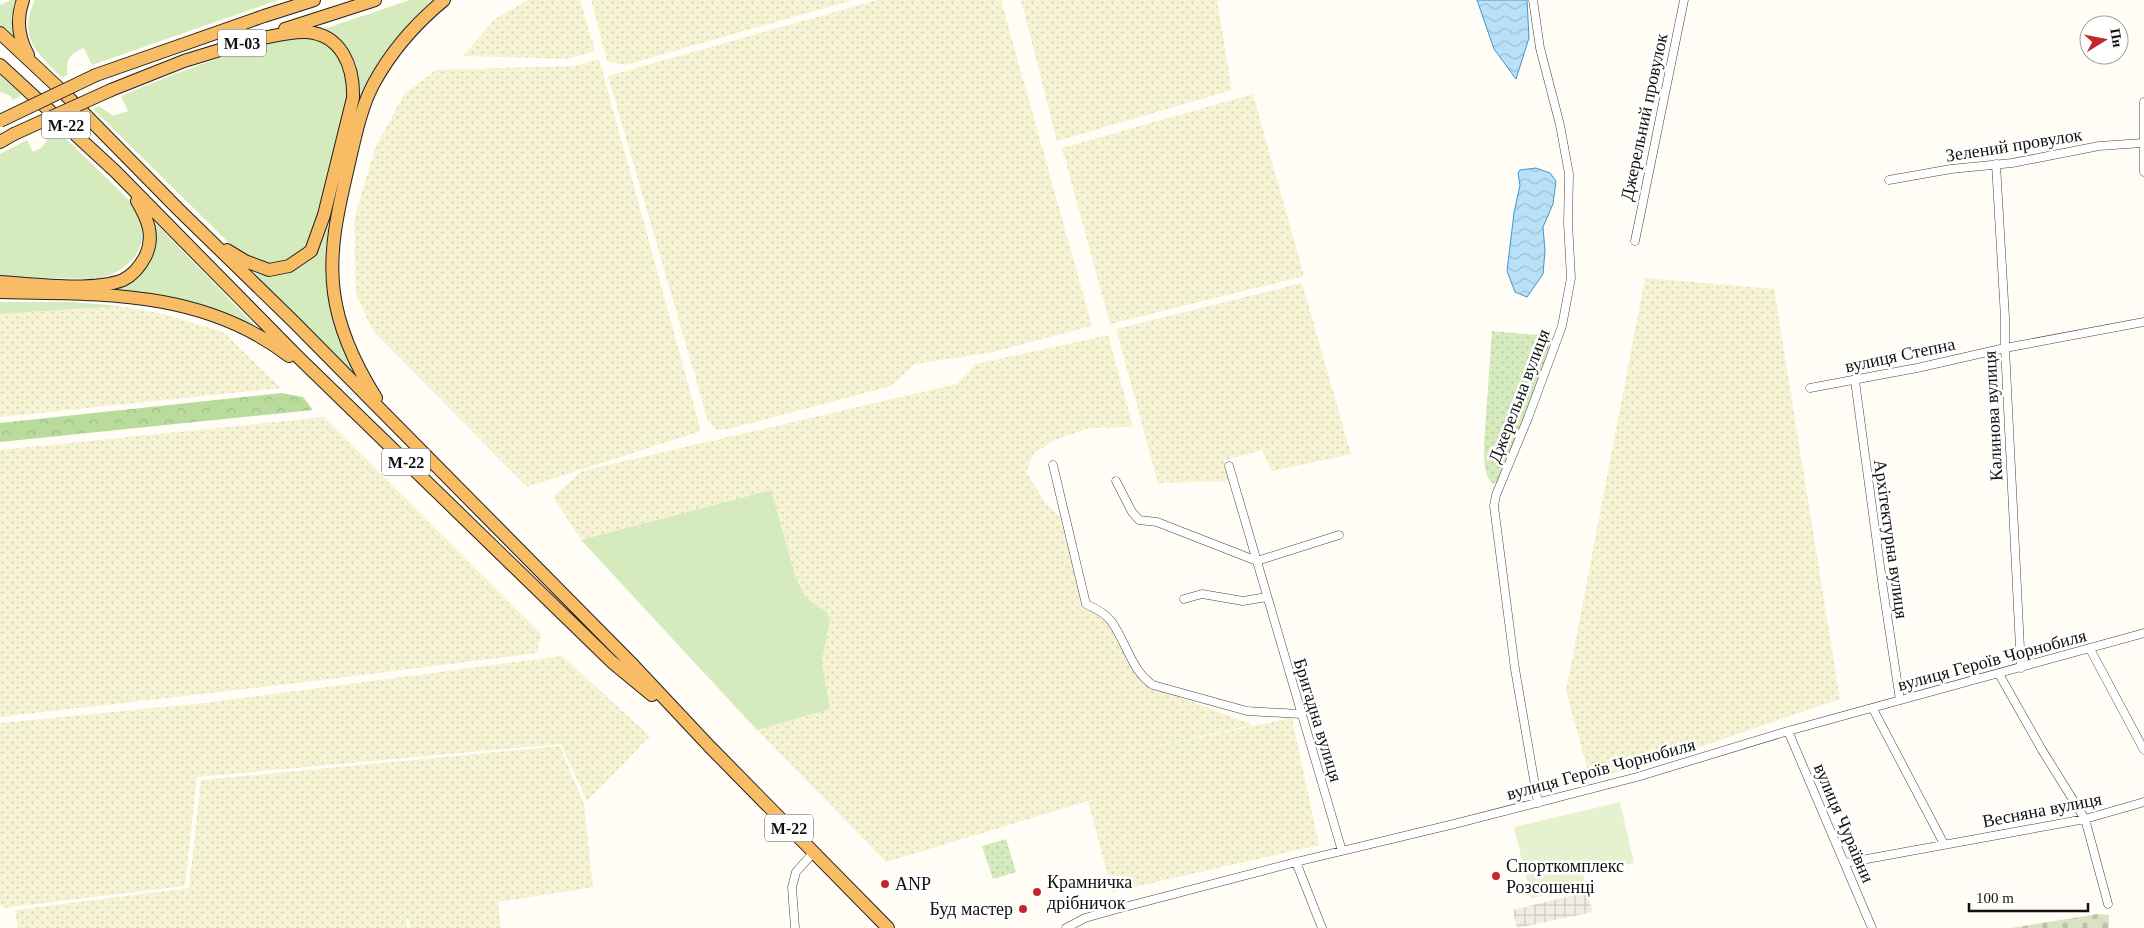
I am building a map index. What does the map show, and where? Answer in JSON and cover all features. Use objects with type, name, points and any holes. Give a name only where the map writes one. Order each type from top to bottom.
[{"type":"highway","points":[[23,0],[18,20],[20,37],[33,64]]},
{"type":"highway","points":[[264,16],[286,0]]},
{"type":"highway","name":"М-03","points":[[0,121],[96,75],[314,0]]},
{"type":"highway","name":"М-03","points":[[0,142],[111,90],[184,61],[374,0]]},
{"type":"highway","points":[[390,419],[364,378],[342,329],[334,293],[332,255],[336,222],[354,140],[373,84],[396,49],[418,21],[444,0]]},
{"type":"highway","points":[[211,241],[245,261],[268,270],[289,266],[311,251],[324,215],[353,98],[354,82],[347,59],[334,44],[319,35],[306,32],[253,40]]},
{"type":"highway","name":"М-22","points":[[0,33],[390,419],[634,666],[813,853],[888,928]]},
{"type":"highway","name":"М-22","points":[[0,65],[93,150],[327,386],[612,662],[691,727]]},
{"type":"highway","points":[[0,282],[102,284],[124,279],[143,262],[150,239],[148,224],[130,188]]},
{"type":"highway","points":[[0,292],[118,294],[151,299],[213,315],[251,331],[286,354],[327,386]]},
{"type":"street","name":"Джерельна вулиця","points":[[1533,0],[1540,48],[1560,126],[1569,174],[1568,223],[1571,278],[1562,326],[1528,418],[1496,495],[1494,506],[1515,668],[1538,803]]},
{"type":"street","name":"Джерельний провулок","points":[[1635,241],[1684,0]]},
{"type":"street","points":[[2144,102],[2144,172]]},
{"type":"street","name":"Зелений провулок","points":[[1889,180],[2012,163],[2120,143],[2143,143]]},
{"type":"street","name":"Калинова вулиця","points":[[1996,164],[2021,668]]},
{"type":"street","name":"вулиця Степна","points":[[1810,388],[1855,381],[2005,348],[2144,322]]},
{"type":"street","name":"Архітектурна вулиця","points":[[1855,381],[1900,700]]},
{"type":"street","points":[[1052,465],[1086,604],[1100,611],[1110,620],[1144,679],[1154,685],[1247,711],[1301,714]]},
{"type":"street","name":"Бригадна вулиця","points":[[1229,466],[1342,851]]},
{"type":"street","points":[[1116,480],[1132,512],[1139,520],[1157,522],[1257,561],[1339,535]]},
{"type":"street","points":[[1184,599],[1202,594],[1242,601],[1267,597]]},
{"type":"street","name":"вулиця Героїв Чорнобиля","points":[[1066,928],[1096,915],[1296,862],[1637,777],[1788,731],[2144,633]]},
{"type":"street","points":[[2090,649],[2144,750]]},
{"type":"street","points":[[2000,674],[2042,750],[2085,819],[2108,904]]},
{"type":"street","points":[[1873,709],[1944,844]]},
{"type":"street","name":"вулиця Чураївни","points":[[1788,731],[1872,928]]},
{"type":"street","name":"Весняна вулиця","points":[[1845,863],[2085,819],[2144,802]]},
{"type":"street","points":[[795,928],[792,887],[796,872],[813,853]]},
{"type":"street","points":[[1296,862],[1322,928]]},
{"type":"shaded area","points":[[528,0],[580,0],[595,51],[567,59],[463,56],[495,19]]},
{"type":"shaded area","points":[[591,0],[853,0],[625,65],[607,61]]},
{"type":"shaded area","points":[[877,0],[1001,0],[1092,326],[993,352],[915,364],[891,386],[729,429],[717,430],[708,421],[608,76]]},
{"type":"shaded area","points":[[1021,0],[1217,0],[1232,90],[1057,141]]},
{"type":"shaded area","points":[[599,59],[701,431],[527,487],[373,331],[356,294],[354,220],[375,148],[405,93],[436,70],[575,66]]},
{"type":"shaded area","points":[[1253,94],[1304,276],[1110,324],[1062,148]]},
{"type":"shaded area","points":[[1645,278],[1774,289],[1840,699],[1641,767],[1590,778],[1566,691]]},
{"type":"shaded area","points":[[1302,283],[1351,454],[1272,471],[1262,450],[1223,461],[1230,481],[1158,483],[1116,329]]},
{"type":"shaded area","points":[[120,306],[163,314],[223,332],[281,388],[0,417],[0,314]]},
{"type":"shaded area","points":[[1108,335],[1133,427],[1089,428],[1055,440],[1034,453],[1026,472],[1046,504],[1060,517],[1083,607],[1105,617],[1114,628],[1142,683],[1253,725],[1124,753],[1292,718],[1319,845],[1112,892],[1088,801],[886,862],[757,730],[830,709],[822,661],[830,620],[827,612],[806,598],[796,577],[771,490],[581,540],[553,497],[582,471],[957,384],[976,364]]},
{"type":"shaded area","points":[[324,417],[541,634],[537,653],[0,717],[0,450]]},
{"type":"shaded area","points":[[562,656],[650,736],[587,801],[561,744],[197,777],[185,886],[3,908],[0,902],[0,723],[205,703]]},
{"type":"shaded area","points":[[560,746],[584,804],[593,887],[498,902],[501,928],[410,928],[408,918],[406,918],[407,928],[18,928],[15,910],[189,888],[201,780]]},
{"type":"shaded area","points":[[1587,892],[1593,912],[1517,928],[1513,910]]},
{"type":"green space","points":[[11,0],[20,0],[17,42],[0,27],[0,5]]},
{"type":"green space","points":[[35,0],[278,0],[92,65],[84,48],[72,55],[67,65],[68,74],[62,78],[32,44],[28,24]]},
{"type":"green space","points":[[410,0],[433,0],[409,23],[391,47],[358,104],[359,91],[354,59],[342,43],[321,30]]},
{"type":"green space","points":[[305,37],[316,39],[336,52],[343,62],[349,90],[317,219],[307,246],[286,263],[273,264],[243,254],[227,241],[93,109],[99,106],[113,116],[128,111],[121,96],[234,53]]},
{"type":"green space","points":[[0,75],[22,95],[13,100],[9,95],[0,92]]},
{"type":"green space","points":[[54,127],[130,201],[138,214],[142,227],[142,239],[139,250],[123,268],[98,279],[0,277],[0,154],[27,140],[33,152],[41,148],[47,141],[45,131]]},
{"type":"green space","points":[[155,223],[268,339],[249,327],[103,290],[123,283],[153,241]]},
{"type":"green space","points":[[326,227],[330,228],[328,260],[358,378],[255,274],[282,273],[298,268],[306,263],[318,250]]},
{"type":"green space","points":[[0,302],[72,302],[120,306],[0,314]]},
{"type":"green space","points":[[1492,331],[1551,336],[1549,353],[1503,471],[1497,483],[1493,484],[1487,476],[1484,454]]},
{"type":"green space","points":[[282,393],[303,397],[313,410],[0,442],[0,423]]},
{"type":"green space","points":[[771,490],[796,578],[806,598],[827,612],[830,620],[822,661],[830,709],[757,730],[581,540]]},
{"type":"green space","points":[[1620,802],[1634,863],[1583,875],[1586,886],[1531,898],[1514,827]]},
{"type":"green space","points":[[1006,839],[1016,872],[993,879],[982,846]]},
{"type":"green space","points":[[2098,914],[2109,915],[2109,928],[2011,928]]},
{"type":"water","points":[[1477,0],[1527,0],[1529,38],[1516,79],[1494,49]]},
{"type":"water","points":[[1536,168],[1550,173],[1556,181],[1553,204],[1543,227],[1545,251],[1543,274],[1527,297],[1515,292],[1507,271],[1514,213],[1520,185],[1518,173],[1520,170]]},
{"type":"place","name":"Спорткомплекс Розсошенці","points":[[1496,876]]},
{"type":"place","name":"ANP","points":[[885,884]]},
{"type":"place","name":"Крамничка дрібничок","points":[[1037,892]]},
{"type":"place","name":"Буд мастер","points":[[1023,909]]}]
